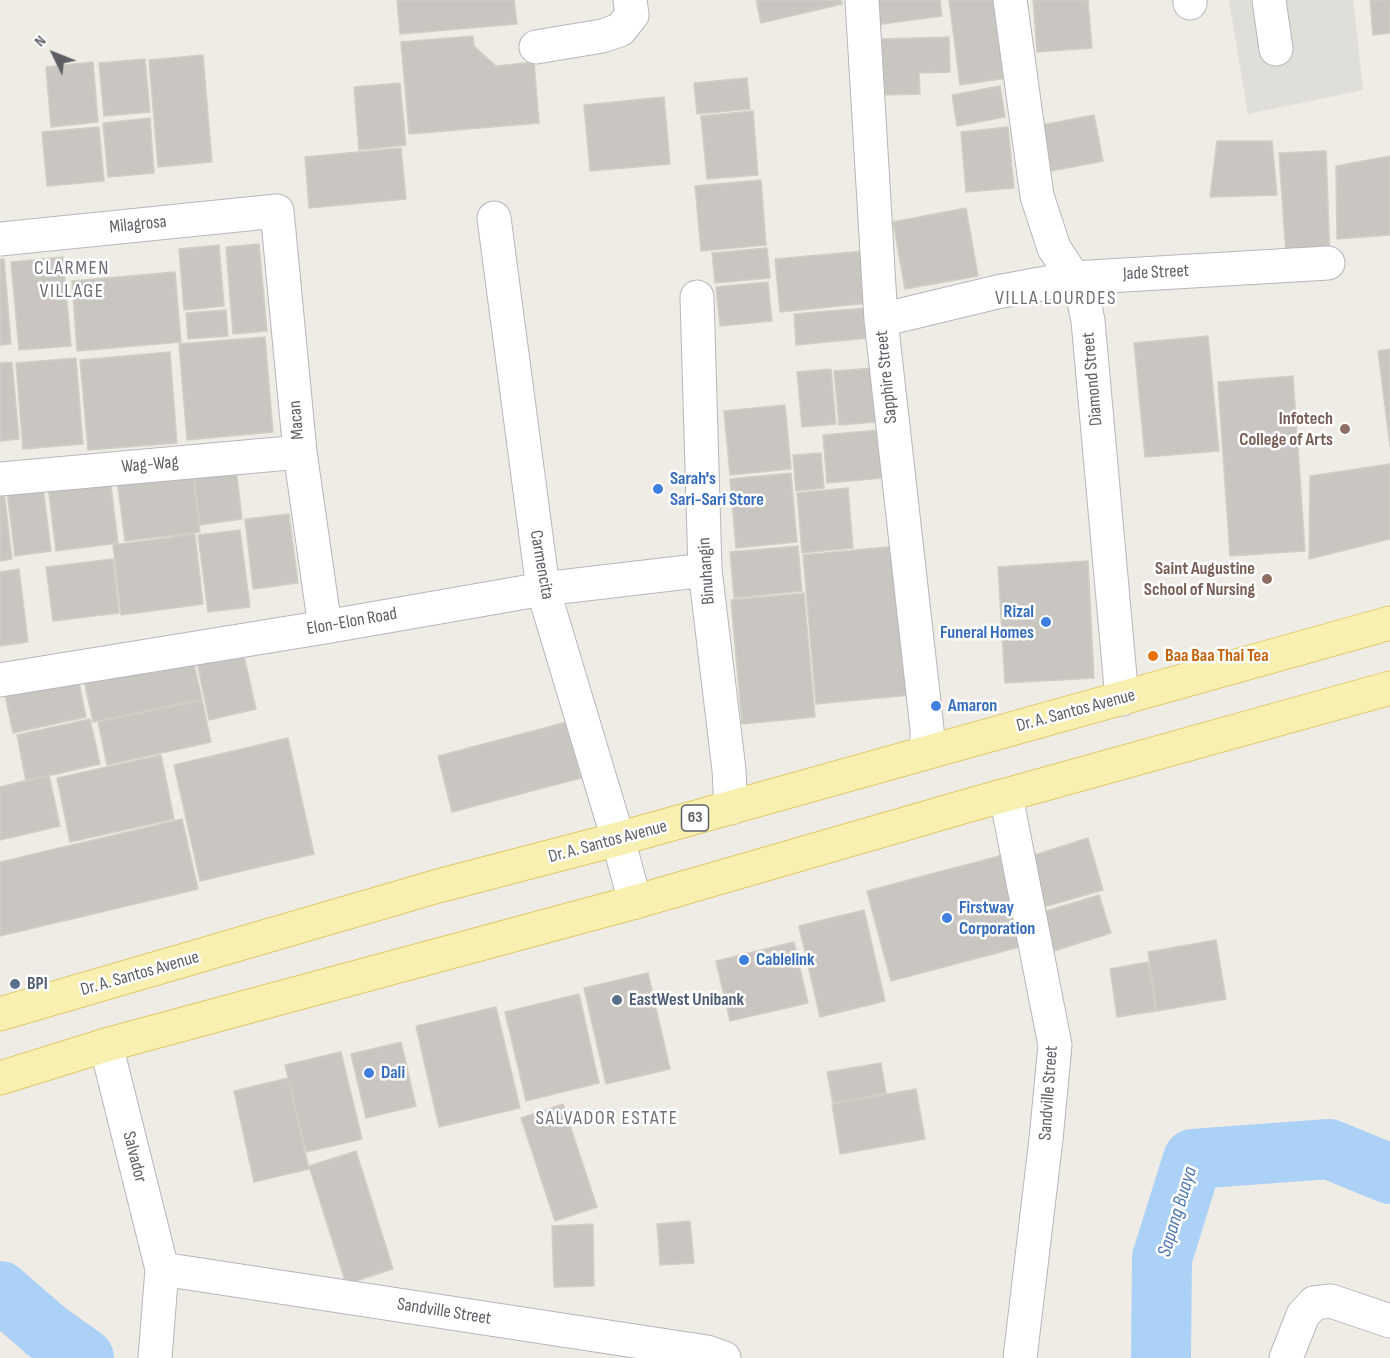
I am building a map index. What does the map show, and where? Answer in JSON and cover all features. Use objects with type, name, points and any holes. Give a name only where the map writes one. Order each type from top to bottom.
[{"type":"main road","name":"Dr. A. Santos Avenue","points":[[0,1014],[438,886],[731,808],[1390,623]]},
{"type":"main road","points":[[0,1078],[106,1045],[634,902],[1390,688]]},
{"type":"street","points":[[536,47],[602,36],[620,30],[632,15],[630,0]]},
{"type":"street","name":"Sapphire Street","points":[[862,0],[881,320],[927,729],[927,752]]},
{"type":"street","name":"Diamond Street","points":[[1010,0],[1037,196],[1054,248],[1082,291],[1088,321],[1122,699]]},
{"type":"street","points":[[1269,0],[1276,48]]},
{"type":"street","name":"Milagrosa","points":[[0,239],[277,211]]},
{"type":"street","name":"Macan","points":[[277,211],[300,452],[325,627]]},
{"type":"street","name":"Carmencita","points":[[494,218],[543,589],[618,839],[634,902]]},
{"type":"street","name":"Jade Street","points":[[881,320],[997,292],[1072,278],[1328,263]]},
{"type":"street","name":"Binuhangin","points":[[697,297],[705,570],[729,770],[731,808]]},
{"type":"street","name":"Wag-Wag","points":[[0,478],[300,452]]},
{"type":"street","name":"Elon-Elon Road","points":[[0,680],[543,589],[705,570]]},
{"type":"street","name":"Sandville Street","points":[[1006,796],[1055,1045],[1047,1139],[1020,1358]]},
{"type":"street","name":"Salvador","points":[[106,1045],[162,1269],[155,1354]]},
{"type":"street","name":"Sandville Street","points":[[162,1269],[707,1352],[724,1358]]},
{"type":"street","points":[[1286,1358],[1303,1315],[1314,1303],[1331,1301],[1390,1321]]},
{"type":"shaded area","points":[[1229,0],[1353,0],[1363,90],[1248,114]]},
{"type":"building","points":[[397,0],[514,0],[517,24],[400,34]]},
{"type":"building","points":[[756,0],[841,0],[842,4],[761,23]]},
{"type":"building","points":[[872,0],[940,0],[942,16],[875,25]]},
{"type":"building","points":[[949,0],[997,0],[1007,78],[960,85]]},
{"type":"building","points":[[1033,0],[1088,0],[1092,48],[1037,52]]},
{"type":"building","points":[[1370,0],[1390,0],[1390,33],[1373,35]]},
{"type":"building","points":[[473,36],[474,46],[496,66],[534,62],[539,123],[409,134],[401,42]]},
{"type":"building","points":[[949,37],[950,72],[919,73],[920,94],[882,95],[881,39]]},
{"type":"building","points":[[203,55],[212,162],[158,167],[149,60]]},
{"type":"building","points":[[145,59],[150,112],[104,116],[99,63]]},
{"type":"building","points":[[93,62],[98,122],[51,127],[46,67]]},
{"type":"building","points":[[747,78],[750,109],[697,114],[694,83]]},
{"type":"building","points":[[400,83],[406,145],[359,150],[354,87]]},
{"type":"building","points":[[1000,86],[1005,117],[957,126],[952,95]]},
{"type":"building","points":[[664,97],[670,164],[590,171],[584,105]]},
{"type":"building","points":[[753,111],[758,175],[707,179],[701,116]]},
{"type":"building","points":[[1094,115],[1103,161],[1051,171],[1042,125]]},
{"type":"building","points":[[150,118],[154,173],[108,177],[103,123]]},
{"type":"building","points":[[99,127],[104,181],[47,186],[42,132]]},
{"type":"building","points":[[1008,127],[1014,188],[966,192],[961,132]]},
{"type":"building","points":[[1217,141],[1272,141],[1277,195],[1210,197]]},
{"type":"building","points":[[401,148],[406,199],[309,208],[305,157]]},
{"type":"building","points":[[1326,151],[1330,260],[1286,255],[1279,153]]},
{"type":"building","points":[[1390,156],[1390,235],[1337,239],[1336,166]]},
{"type":"building","points":[[761,180],[766,245],[701,251],[695,186]]},
{"type":"building","points":[[966,208],[978,276],[905,289],[893,222]]},
{"type":"building","points":[[259,244],[267,331],[233,334],[226,247]]},
{"type":"building","points":[[219,245],[224,306],[184,310],[179,249]]},
{"type":"building","points":[[767,248],[770,278],[715,283],[712,253]]},
{"type":"building","points":[[864,251],[869,303],[780,312],[775,259]]},
{"type":"building","points":[[63,257],[71,346],[19,350],[11,262]]},
{"type":"building","points":[[0,259],[4,259],[11,344],[0,345]]},
{"type":"building","points":[[175,272],[181,342],[77,351],[72,281]]},
{"type":"building","points":[[768,282],[772,321],[720,326],[716,287]]},
{"type":"building","points":[[866,308],[869,338],[796,345],[794,314]]},
{"type":"building","points":[[226,310],[228,336],[188,339],[186,313]]},
{"type":"building","points":[[1208,336],[1219,451],[1145,457],[1134,343]]},
{"type":"building","points":[[265,337],[273,432],[187,440],[179,344]]},
{"type":"building","points":[[1390,349],[1390,446],[1378,351]]},
{"type":"building","points":[[170,352],[177,443],[88,450],[80,360]]},
{"type":"building","points":[[76,358],[83,444],[23,449],[16,363]]},
{"type":"building","points":[[12,362],[19,439],[0,441],[0,363]]},
{"type":"building","points":[[873,368],[877,422],[839,425],[834,371]]},
{"type":"building","points":[[831,369],[836,424],[802,427],[797,372]]},
{"type":"building","points":[[1293,376],[1305,551],[1230,556],[1218,382]]},
{"type":"building","points":[[785,405],[791,469],[730,475],[724,411]]},
{"type":"building","points":[[879,430],[883,478],[827,483],[823,435]]},
{"type":"building","points":[[821,453],[824,488],[796,491],[793,455]]},
{"type":"building","points":[[1390,464],[1390,539],[1309,559],[1310,476]]},
{"type":"building","points":[[236,468],[242,519],[200,525],[194,473]]},
{"type":"building","points":[[192,470],[200,532],[125,541],[117,480]]},
{"type":"building","points":[[791,473],[797,542],[736,548],[730,479]]},
{"type":"building","points":[[110,478],[118,543],[56,551],[48,486]]},
{"type":"building","points":[[43,487],[51,551],[15,556],[7,492]]},
{"type":"building","points":[[848,488],[853,548],[802,553],[797,493]]},
{"type":"building","points":[[0,491],[4,491],[12,559],[0,561]]},
{"type":"building","points":[[289,514],[298,583],[253,589],[245,519]]},
{"type":"building","points":[[240,530],[250,607],[208,612],[198,535]]},
{"type":"building","points":[[195,534],[203,604],[121,615],[113,545]]},
{"type":"building","points":[[798,546],[802,591],[734,598],[730,552]]},
{"type":"building","points":[[898,546],[911,695],[816,704],[803,555]]},
{"type":"building","points":[[113,559],[119,613],[53,621],[46,567]]},
{"type":"building","name":"Rizal Funeral Homes","points":[[1088,561],[1094,678],[1005,683],[998,567]]},
{"type":"building","points":[[19,569],[28,642],[0,646],[0,572]]},
{"type":"building","points":[[804,593],[815,717],[742,724],[731,600]]},
{"type":"building","points":[[241,643],[256,709],[209,720],[195,653]]},
{"type":"building","points":[[191,651],[202,699],[93,722],[83,675]]},
{"type":"building","points":[[76,669],[86,717],[13,733],[3,685]]},
{"type":"building","points":[[202,700],[211,742],[107,765],[98,722]]},
{"type":"building","points":[[90,719],[100,764],[26,781],[17,735]]},
{"type":"building","points":[[567,722],[581,778],[452,812],[438,756]]},
{"type":"building","points":[[288,738],[314,854],[200,881],[174,765]]},
{"type":"building","points":[[161,755],[174,819],[70,842],[57,778]]},
{"type":"building","points":[[49,775],[60,826],[0,840],[0,787]]},
{"type":"building","points":[[182,819],[198,889],[0,936],[0,862]]},
{"type":"building","points":[[1088,838],[1103,890],[1040,908],[1025,858]]},
{"type":"building","name":"Firstway Corporation","points":[[1003,855],[1027,945],[891,981],[867,891]]},
{"type":"building","points":[[1099,895],[1111,933],[1054,951],[1043,912]]},
{"type":"building","points":[[864,910],[885,1001],[820,1017],[799,926]]},
{"type":"building","points":[[1216,940],[1226,999],[1157,1011],[1148,952]]},
{"type":"building","points":[[794,942],[808,1003],[730,1021],[716,961]]},
{"type":"building","points":[[1148,962],[1156,1011],[1117,1017],[1110,969]]},
{"type":"building","points":[[648,973],[670,1069],[606,1084],[584,988]]},
{"type":"building","points":[[579,994],[599,1083],[526,1101],[505,1012]]},
{"type":"building","points":[[496,1007],[520,1108],[439,1127],[416,1026]]},
{"type":"building","points":[[401,1042],[416,1106],[366,1118],[351,1054]]},
{"type":"building","points":[[341,1052],[362,1139],[306,1152],[285,1065]]},
{"type":"building","points":[[881,1063],[886,1093],[833,1103],[827,1072]]},
{"type":"building","points":[[288,1078],[309,1169],[254,1182],[234,1091]]},
{"type":"building","points":[[916,1089],[925,1139],[840,1154],[832,1104]]},
{"type":"building","points":[[563,1104],[597,1207],[555,1221],[521,1118]]},
{"type":"building","points":[[356,1151],[393,1269],[346,1284],[309,1166]]},
{"type":"building","points":[[690,1221],[694,1263],[660,1265],[657,1224]]},
{"type":"building","points":[[593,1224],[594,1286],[554,1287],[552,1226]]},
{"type":"waterway","name":"Sapang Buaya","points":[[1161,1358],[1162,1258],[1193,1159],[1329,1149],[1390,1174]]},
{"type":"waterway","name":"Sapang Buaya","points":[[0,1291],[46,1331],[84,1358]]},
{"type":"place","name":"Infotech College of Arts","points":[[1345,429]]},
{"type":"place","name":"Sarah's Sari-Sari Store","points":[[658,489]]},
{"type":"place","name":"Saint Augustine School of Nursing","points":[[1267,579]]},
{"type":"place","name":"Rizal Funeral Homes","points":[[1046,622]]},
{"type":"place","name":"Baa Baa Thai Tea","points":[[1153,656]]},
{"type":"place","name":"Amaron","points":[[936,706]]},
{"type":"place","name":"Firstway Corporation","points":[[947,918]]},
{"type":"place","name":"Cablelink","points":[[744,960]]},
{"type":"place","name":"BPI","points":[[15,984]]},
{"type":"place","name":"EastWest Unibank","points":[[617,1000]]},
{"type":"place","name":"Dali","points":[[369,1073]]},
{"type":"district","name":"CLARMEN VILLAGE","points":[[72,280]]},
{"type":"district","name":"VILLA LOURDES","points":[[1056,299]]},
{"type":"district","name":"SALVADOR ESTATE","points":[[607,1119]]}]
